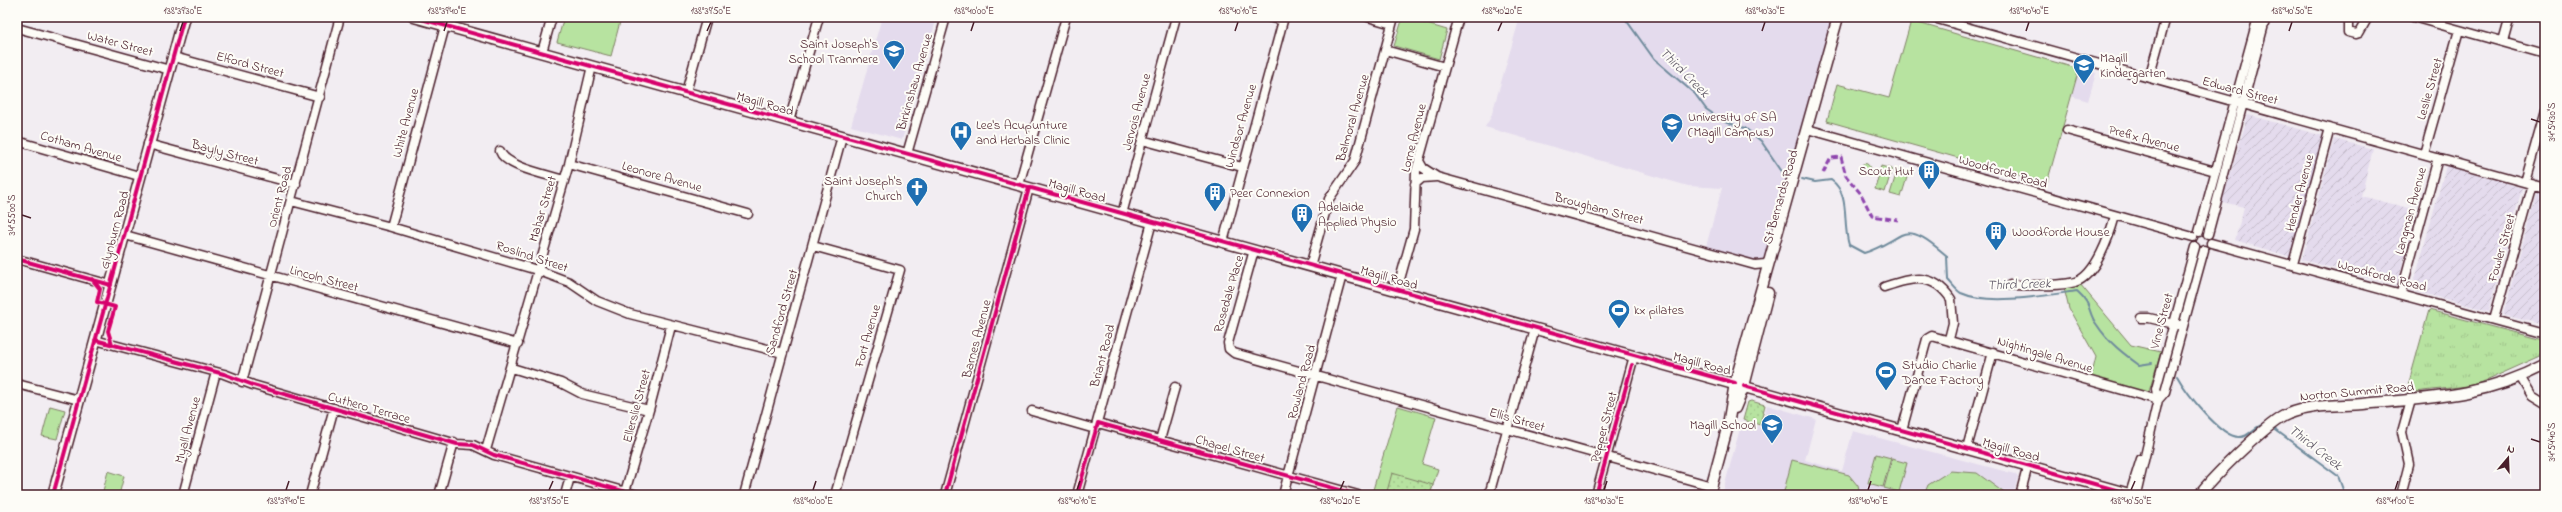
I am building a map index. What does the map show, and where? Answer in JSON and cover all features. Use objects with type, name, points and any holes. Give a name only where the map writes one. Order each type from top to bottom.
[{"type":"main road","name":"Glynburn Road","points":[[53,495],[125,235],[139,176],[174,57],[184,17]]},
{"type":"main road","name":"Magill Road","points":[[414,17],[429,19],[445,26],[1397,290],[1534,333],[1634,356],[1740,384],[2133,495]]},
{"type":"main road","name":"St Bernards Road","points":[[1740,384],[1810,130],[1838,17]]},
{"type":"main road","name":"St Bernards Road","points":[[1810,130],[1844,17]]},
{"type":"main road","name":"St Bernards Road","points":[[1740,384],[1770,260],[1801,163]]},
{"type":"main road","name":"Norton Summit Road","points":[[2199,495],[2267,429],[2278,420],[2297,410],[2411,400],[2481,391],[2521,378],[2545,365]]},
{"type":"main road","points":[[1710,491],[1740,384]]},
{"type":"street","name":"Orient Road","points":[[242,382],[320,97],[340,17]]},
{"type":"street","points":[[542,52],[552,17]]},
{"type":"street","points":[[686,92],[707,17]]},
{"type":"street","points":[[790,121],[819,17]]},
{"type":"street","name":"Birkinshaw Avenue","points":[[907,154],[946,17]]},
{"type":"street","name":"Barnes Avenue","points":[[946,495],[1066,17]]},
{"type":"street","name":"Jervois Avenue","points":[[1122,214],[1176,17]]},
{"type":"street","points":[[1269,17],[1284,19]]},
{"type":"street","points":[[1368,17],[1393,20]]},
{"type":"street","name":"Lorne Avenue","points":[[1397,290],[1414,229],[1415,184],[1419,161],[1459,17]]},
{"type":"street","name":"Edward Street","points":[[1930,17],[2545,188]]},
{"type":"street","points":[[2149,78],[2166,17]]},
{"type":"street","points":[[2258,17],[2222,148],[2196,235],[2195,247],[2204,250],[2211,243],[2208,234],[2266,17]]},
{"type":"street","points":[[2348,17],[2348,32],[2356,34],[2359,33],[2368,17]]},
{"type":"street","points":[[2413,17],[2545,54]]},
{"type":"street","points":[[2503,42],[2510,17]]},
{"type":"street","name":"Windsor Avenue","points":[[1223,242],[1242,167],[1284,19]]},
{"type":"street","name":"Balmoral Avenue","points":[[1310,266],[1329,199],[1355,161],[1393,20]]},
{"type":"street","name":"White Avenue","points":[[391,227],[445,26]]},
{"type":"street","name":"Water Street","points":[[17,28],[170,70]]},
{"type":"street","name":"Leslie Street","points":[[2424,154],[2459,30]]},
{"type":"street","points":[[1385,50],[1445,67]]},
{"type":"street","name":"Elford Street","points":[[174,57],[320,97]]},
{"type":"street","name":"Mahar Street","points":[[486,450],[512,368],[537,270],[569,164],[592,66]]},
{"type":"street","name":"Fowler Street","points":[[2494,319],[2529,183],[2545,111]]},
{"type":"street","name":"Hender Avenue","points":[[2293,264],[2330,128]]},
{"type":"street","name":"Woodforde Road","points":[[1810,130],[2115,216],[2196,235],[2208,234]]},
{"type":"street","name":"Prefix Avenue","points":[[2067,130],[2215,171]]},
{"type":"street","name":"Sandford Street","points":[[744,495],[842,136]]},
{"type":"street","points":[[1142,140],[1242,167]]},
{"type":"street","name":"Cotham Avenue","points":[[17,141],[139,176]]},
{"type":"street","name":"Bayly Street","points":[[148,144],[296,184]]},
{"type":"street","points":[[2222,148],[2230,150]]},
{"type":"street","points":[[500,151],[503,158],[513,164],[564,180]]},
{"type":"street","name":"Langman Avenue","points":[[2401,293],[2438,158]]},
{"type":"street","name":"Brougham Street","points":[[1419,161],[1422,168],[1437,177],[1755,265],[1766,276]]},
{"type":"street","name":"Leonore Avenue","points":[[569,164],[748,214]]},
{"type":"street","name":"Brougham Street","points":[[1415,184],[1422,178],[1437,177]]},
{"type":"street","name":"Roslind Street","points":[[291,201],[391,227],[537,270],[570,282],[597,301],[630,314],[671,326],[783,353]]},
{"type":"street","points":[[2010,285],[2076,282],[2087,274],[2105,246],[2115,216]]},
{"type":"street","name":"Briant Road","points":[[1077,495],[1152,222]]},
{"type":"street","name":"Lincoln Street","points":[[125,235],[518,344]]},
{"type":"street","name":"Woodforde Road","points":[[2211,243],[2401,293],[2545,334]]},
{"type":"street","name":"Fort Avenue","points":[[813,246],[900,270],[835,495]]},
{"type":"street","name":"Vine Street","points":[[2133,495],[2136,470],[2144,453],[2158,400],[2156,389],[2195,247]]},
{"type":"street","name":"Rosedale Place","points":[[1254,250],[1228,342],[1229,349],[1243,356],[1316,376]]},
{"type":"street","name":"Vine Street","points":[[2158,400],[2165,392],[2204,250]]},
{"type":"street","points":[[17,259],[111,284]]},
{"type":"street","points":[[1755,265],[1764,264],[1770,260]]},
{"type":"street","name":"Rowland Road","points":[[1283,495],[1342,275]]},
{"type":"street","points":[[1884,287],[1920,278],[1934,282],[1946,291],[1951,300],[1953,324],[1949,339]]},
{"type":"street","points":[[2141,318],[2149,318],[2183,326]]},
{"type":"street","name":"Ellerslie Street","points":[[625,492],[649,410],[671,326]]},
{"type":"street","points":[[1489,495],[1534,333]]},
{"type":"street","name":"Nightingale Avenue","points":[[1902,430],[1926,339],[1935,335],[2158,400]]},
{"type":"street","name":"Cuthero Terrace","points":[[96,340],[216,372],[242,382],[454,442],[469,444],[486,450],[494,455],[637,495]]},
{"type":"street","points":[[1967,448],[1993,352]]},
{"type":"street","name":"Pepper Street","points":[[1596,495],[1634,356]]},
{"type":"street","points":[[512,368],[561,384],[582,394],[649,410]]},
{"type":"street","name":"Myall Avenue","points":[[183,495],[216,372]]},
{"type":"street","name":"Ellis Street","points":[[1316,376],[1606,457],[1710,491]]},
{"type":"street","points":[[2521,378],[2532,397],[2545,406]]},
{"type":"street","points":[[17,384],[79,400]]},
{"type":"street","points":[[1160,440],[1175,387]]},
{"type":"street","points":[[2401,495],[2409,464],[2402,432],[2411,400]]},
{"type":"street","points":[[310,495],[334,408]]},
{"type":"street","name":"Chapel Street","points":[[1032,411],[1160,440],[1358,495]]},
{"type":"street","points":[[439,495],[454,442]]},
{"type":"street","points":[[2020,495],[2028,465]]},
{"type":"street","points":[[565,495],[570,476]]},
{"type":"shaded area","name":"Saint Joseph's School Tranmere","points":[[882,17],[937,17],[902,140],[851,126]]},
{"type":"shaded area","name":"University of SA (Magill Campus)","points":[[1520,17],[1838,17],[1765,264],[1705,250],[1722,188],[1688,186],[1485,127],[1491,117]]},
{"type":"shaded area","name":"Magill Kindergarten","points":[[2079,69],[2096,73],[2088,101],[2071,96]]},
{"type":"shaded area","points":[[2248,115],[2323,136],[2291,257],[2235,240],[2244,207],[2222,202]]},
{"type":"shaded area","points":[[2334,139],[2373,149],[2361,196],[2416,210],[2397,285],[2302,260]]},
{"type":"shaded area","points":[[2446,166],[2522,188],[2489,311],[2412,290]]},
{"type":"shaded area","points":[[2537,191],[2545,193],[2545,325],[2503,315]]},
{"type":"shaded area","name":"Magill School","points":[[1767,405],[1816,419],[1805,460],[1842,471],[1853,431],[2015,474],[2018,477],[2013,495],[1722,495],[1742,421],[1761,427]]},
{"type":"green space","points":[[564,17],[621,18],[611,56],[557,42]]},
{"type":"green space","points":[[1403,17],[1447,30],[1439,59],[1394,46]]},
{"type":"green space","points":[[1911,21],[2079,69],[2047,183],[1827,121],[1837,84],[1889,98]]},
{"type":"green space","points":[[2224,151],[2226,152],[2210,221],[2205,219]]},
{"type":"green space","points":[[1865,163],[1870,168],[1865,173],[1860,168]]},
{"type":"green space","points":[[1881,166],[1892,169],[1885,192],[1875,189]]},
{"type":"green space","points":[[1897,171],[1908,174],[1901,197],[1890,194]]},
{"type":"green space","points":[[2197,252],[2200,253],[2182,317],[2179,316]]},
{"type":"green space","points":[[2080,284],[2131,345],[2161,352],[2148,395],[2091,378],[2096,357],[2069,309],[2064,288]]},
{"type":"green space","points":[[2429,310],[2545,341],[2545,354],[2476,385],[2406,393]]},
{"type":"green space","points":[[1751,401],[1765,405],[1760,425],[1743,420],[1748,402]]},
{"type":"green space","points":[[50,406],[65,410],[57,439],[42,436]]},
{"type":"green space","points":[[1398,406],[1436,417],[1422,464],[1438,469],[1430,495],[1372,493]]},
{"type":"green space","points":[[1876,454],[1891,458],[1883,487],[1868,483]]},
{"type":"green space","points":[[1892,459],[1907,463],[1899,492],[1884,488]]},
{"type":"green space","points":[[1792,460],[1849,475],[1858,486],[1860,495],[1783,495]]},
{"type":"green space","points":[[108,471],[124,476],[119,495],[102,495]]},
{"type":"green space","points":[[1950,471],[1977,473],[2007,495],[1924,495],[1928,485]]},
{"type":"green space","points":[[1392,473],[1433,485],[1430,495],[1386,495]]},
{"type":"waterway","name":"Third Creek","points":[[1624,17],[1654,59],[1695,94],[1706,109],[1725,122],[1745,128],[1761,141],[1783,173],[1789,175]]},
{"type":"waterway","name":"Third Creek","points":[[1802,179],[1815,182],[1831,180],[1837,186],[1844,201],[1849,245],[1864,253],[1901,235],[1907,233],[1913,234],[1926,239],[1947,256],[1948,280],[1961,293],[1973,297],[2002,299],[2035,297],[2077,291],[2088,304],[2097,325],[2111,342],[2139,365],[2152,363]]},
{"type":"waterway","name":"Third Creek","points":[[2177,376],[2213,422],[2231,435],[2243,437],[2259,426],[2266,424]]},
{"type":"waterway","name":"Third Creek","points":[[2273,428],[2338,476],[2345,495]]},
{"type":"marked path","points":[[1823,173],[1831,158],[1841,157],[1846,176],[1861,194],[1872,216],[1898,220]]},
{"type":"cycle path","points":[[53,495],[184,17]]},
{"type":"cycle path","points":[[414,17],[1735,383]]},
{"type":"cycle path","points":[[945,495],[1029,188]]},
{"type":"cycle path","points":[[17,259],[111,285]]},
{"type":"cycle path","points":[[92,279],[100,289],[97,302],[115,307],[108,331],[112,344]]},
{"type":"cycle path","points":[[95,340],[224,374],[253,385],[457,444],[473,445],[494,455],[637,495]]},
{"type":"cycle path","points":[[1596,495],[1632,365]]},
{"type":"cycle path","points":[[1744,386],[2130,494]]},
{"type":"cycle path","points":[[1077,495],[1098,423],[1358,495]]},
{"type":"place","name":"Saint Joseph's School Tranmere","points":[[894,70]]},
{"type":"place","name":"Magill Kindergarten","points":[[2084,84]]},
{"type":"place","name":"University of SA (Magill Campus)","points":[[1672,144]]},
{"type":"place","name":"Lee's Acupunture and Herbals Clinic","points":[[961,152]]},
{"type":"place","name":"Scout Hut","points":[[1929,190]]},
{"type":"place","name":"Saint Joseph's Church","points":[[917,208]]},
{"type":"place","name":"Peer Connexion","points":[[1215,212]]},
{"type":"place","name":"Adelaide Applied Physio","points":[[1302,234]]},
{"type":"place","name":"Woodforde House","points":[[1996,252]]},
{"type":"place","name":"kx pilates","points":[[1619,330]]},
{"type":"place","name":"Studio Charlie Dance Factory","points":[[1886,392]]},
{"type":"place","name":"Magill School","points":[[1772,444]]}]
